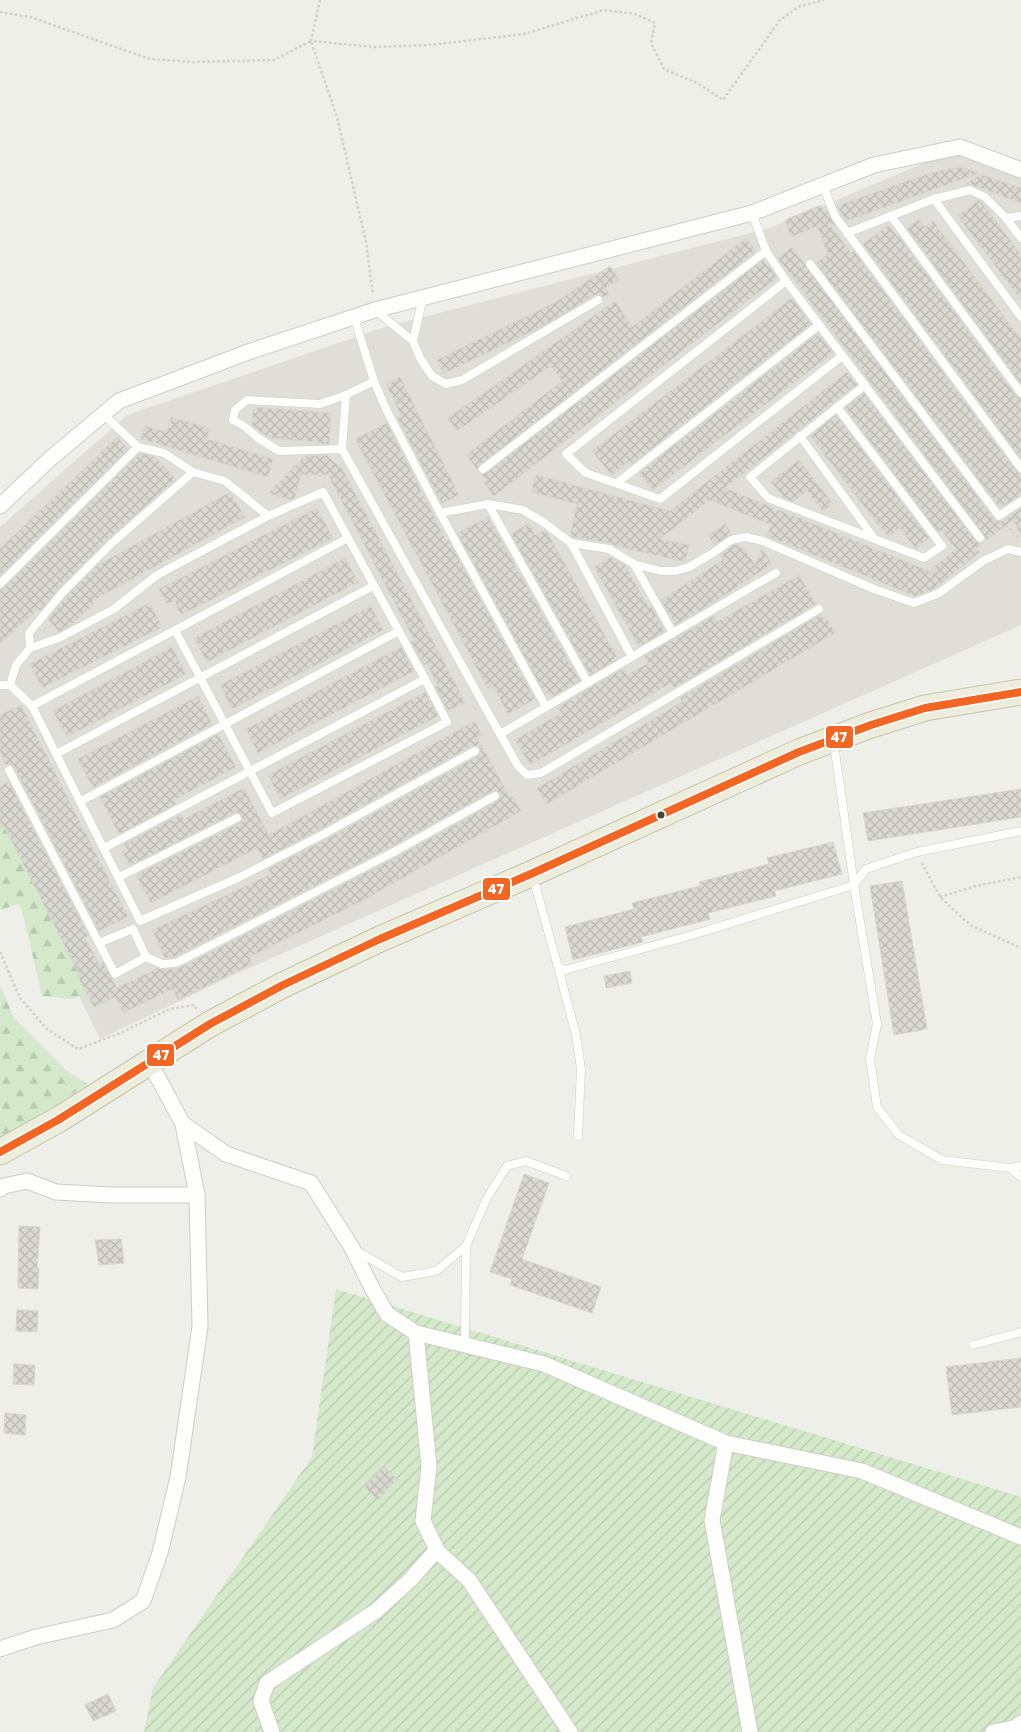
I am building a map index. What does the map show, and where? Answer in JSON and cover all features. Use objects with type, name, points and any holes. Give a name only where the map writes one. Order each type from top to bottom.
[{"type":"highway","points":[[0,1152],[58,1120],[210,1024],[380,938],[532,873],[799,752],[925,708],[1021,692]]},
{"type":"street","points":[[0,506],[51,458],[119,401],[251,351],[354,317],[423,297],[752,213],[874,165],[960,147],[1021,170]]},
{"type":"street","points":[[0,1649],[36,1637],[112,1620],[143,1601],[160,1553],[178,1477],[200,1327],[197,1195],[182,1124],[150,1063]]},
{"type":"street","points":[[182,1124],[226,1154],[311,1183],[352,1248],[387,1314],[416,1333],[544,1364],[726,1443],[862,1471],[1021,1537]]},
{"type":"street","points":[[0,1190],[4,1186],[27,1181],[56,1192],[111,1195],[197,1195]]},
{"type":"street","points":[[416,1333],[429,1466],[423,1521],[438,1552],[469,1580],[570,1732]]},
{"type":"street","points":[[726,1443],[712,1520],[750,1732]]},
{"type":"street","points":[[272,1732],[261,1702],[267,1682],[376,1611],[410,1580],[432,1554],[438,1552]]},
{"type":"street","points":[[993,1732],[1014,1728],[1021,1723]]},
{"type":"lane","points":[[823,186],[835,216],[1021,468]]},
{"type":"lane","points":[[847,233],[934,199],[970,190],[985,197],[1006,218],[1021,238]]},
{"type":"lane","points":[[934,199],[1021,317]]},
{"type":"lane","points":[[752,213],[766,250],[786,281],[980,538]]},
{"type":"lane","points":[[891,216],[1021,393]]},
{"type":"lane","points":[[1006,218],[1021,216]]},
{"type":"lane","points":[[483,469],[766,250]]},
{"type":"lane","points":[[810,264],[999,516],[1021,501]]},
{"type":"lane","points":[[786,281],[566,454],[586,473],[660,499],[842,356]]},
{"type":"lane","points":[[413,341],[423,297]]},
{"type":"lane","points":[[376,310],[413,341],[420,358],[432,376],[446,384],[462,380],[598,300]]},
{"type":"lane","points":[[354,317],[374,381],[386,409],[440,513],[546,707]]},
{"type":"lane","points":[[617,483],[819,325]]},
{"type":"lane","points":[[342,449],[279,451],[233,420],[235,410],[247,400],[320,404],[346,395],[374,381]]},
{"type":"lane","points":[[837,407],[942,546],[924,558],[768,498],[750,477],[864,385]]},
{"type":"lane","points":[[346,395],[342,449],[518,766],[527,775],[541,773],[819,609]]},
{"type":"lane","points":[[103,414],[138,447],[164,454],[193,472],[225,480],[268,516]]},
{"type":"lane","points":[[800,436],[874,538]]},
{"type":"lane","points":[[0,584],[138,447]]},
{"type":"lane","points":[[30,648],[28,633],[62,592],[112,543],[193,472]]},
{"type":"lane","points":[[10,685],[16,665],[30,648],[59,638],[114,609],[157,575],[268,516],[323,492],[447,722],[272,813],[175,630]]},
{"type":"lane","points":[[440,513],[488,504],[523,510],[543,522],[571,543],[632,657]]},
{"type":"lane","points":[[488,504],[588,683]]},
{"type":"lane","points":[[571,543],[609,550],[634,564],[662,571],[676,571],[697,562],[732,540],[746,536],[762,541],[874,589],[914,603],[938,593],[983,561],[1008,549],[1021,551]]},
{"type":"lane","points":[[32,706],[348,538]]},
{"type":"lane","points":[[634,564],[673,633]]},
{"type":"lane","points":[[500,734],[776,574]]},
{"type":"lane","points":[[56,754],[373,586]]},
{"type":"lane","points":[[80,802],[399,631]]},
{"type":"lane","points":[[104,848],[425,679]]},
{"type":"lane","points":[[0,685],[10,685],[32,706],[140,921]]},
{"type":"lane","points":[[833,739],[854,885],[878,1024],[870,1059],[877,1107],[899,1135],[942,1160],[1010,1168],[1021,1166]]},
{"type":"lane","points":[[99,943],[132,929],[140,921],[249,872],[475,751]]},
{"type":"lane","points":[[9,770],[115,974],[146,957]]},
{"type":"lane","points":[[132,929],[146,957],[162,964],[176,963],[392,853],[495,796]]},
{"type":"lane","points":[[119,878],[238,818]]},
{"type":"lane","points":[[558,967],[566,970],[692,935],[854,885],[866,869],[917,852],[1021,831]]},
{"type":"lane","points":[[532,873],[576,1035],[580,1068],[578,1136]]},
{"type":"lane","points":[[465,1345],[466,1246],[487,1198],[507,1166],[526,1161],[566,1176]]},
{"type":"lane","points":[[1010,1168],[1021,1177]]},
{"type":"lane","points":[[352,1248],[402,1277],[436,1271],[466,1246]]},
{"type":"lane","points":[[973,1345],[1021,1332]]},
{"type":"path","points":[[320,0],[311,41],[339,126],[366,242],[376,310]]},
{"type":"path","points":[[0,12],[30,17],[150,59],[194,62],[274,60],[311,41],[374,46],[430,45],[524,34],[604,10],[635,14],[655,23],[651,43],[664,69],[699,84],[723,100],[780,20],[800,6],[824,0]]},
{"type":"path","points":[[999,516],[1021,541]]},
{"type":"path","points":[[917,852],[940,897],[970,924],[1021,948]]},
{"type":"path","points":[[940,897],[976,886],[1021,877]]},
{"type":"path","points":[[0,952],[20,998],[47,1029],[78,1049],[118,1034],[170,1009],[194,1005],[210,1024]]},
{"type":"shaded area","points":[[957,149],[1021,176],[1021,625],[234,975],[100,1039],[32,899],[0,854],[0,527],[127,415],[388,326],[770,228]]},
{"type":"green space","points":[[0,823],[7,823],[88,993],[71,999],[42,996],[19,904],[0,910]]},
{"type":"green space","points":[[0,985],[14,1018],[67,1071],[88,1084],[23,1127],[0,1138]]},
{"type":"green space","points":[[336,1289],[1021,1497],[1021,1732],[144,1732],[153,1688],[312,1457]]},
{"type":"building","points":[[960,167],[979,173],[846,221],[837,206],[930,173]]},
{"type":"building","points":[[980,174],[1021,188],[1021,203],[966,184]]},
{"type":"building","points":[[979,200],[1021,255],[1021,300],[958,216]]},
{"type":"building","points":[[821,205],[824,211],[827,210],[835,225],[831,226],[851,253],[854,251],[1016,471],[1021,474],[1021,495],[1000,508],[816,263],[828,254],[817,226],[791,237],[785,220]]},
{"type":"building","points":[[919,219],[925,227],[933,221],[1021,339],[1021,384],[907,228]]},
{"type":"building","points":[[889,225],[1016,396],[1021,399],[1021,459],[863,244]]},
{"type":"building","points":[[746,238],[756,251],[477,469],[466,455],[562,381],[551,366],[457,431],[448,418],[615,301],[632,327]]},
{"type":"building","points":[[792,247],[994,519],[1002,521],[1021,508],[1021,535],[1013,520],[984,542],[986,538],[984,535],[778,258]]},
{"type":"building","points":[[763,260],[767,266],[769,265],[777,278],[494,496],[483,482],[486,480],[481,474],[486,473]]},
{"type":"building","points":[[610,266],[619,280],[605,288],[609,294],[603,297],[595,295],[541,327],[443,374],[437,360],[554,303]]},
{"type":"building","points":[[792,298],[811,324],[632,464],[630,461],[611,475],[592,451]]},
{"type":"building","points":[[818,333],[833,353],[653,490],[639,473]]},
{"type":"building","points":[[847,372],[857,384],[725,488],[934,573],[931,569],[956,549],[941,530],[938,532],[845,408],[864,393],[976,541],[980,544],[984,542],[976,548],[980,552],[934,589],[915,596],[767,536],[771,525],[710,500],[660,539],[689,545],[685,562],[610,543],[572,537],[570,535],[577,504],[531,492],[536,475],[670,511]]},
{"type":"building","points":[[400,377],[459,495],[442,504],[397,417],[401,415],[386,384]]},
{"type":"building","points":[[253,407],[331,413],[329,444],[269,438],[252,425]]},
{"type":"building","points":[[836,415],[929,538],[916,549],[900,528],[888,537],[810,436]]},
{"type":"building","points":[[171,417],[209,428],[207,439],[273,459],[268,477],[141,439],[145,426],[167,432]]},
{"type":"building","points":[[387,423],[446,540],[448,539],[535,699],[508,714],[493,686],[488,689],[355,439]]},
{"type":"building","points":[[117,437],[128,449],[0,576],[0,549]]},
{"type":"building","points":[[140,453],[155,457],[176,479],[108,539],[59,588],[40,611],[38,609],[0,644],[0,590]]},
{"type":"building","points":[[328,455],[342,468],[465,702],[448,711],[435,687],[438,685],[427,664],[424,665],[411,642],[414,640],[328,475],[301,475],[295,498],[291,500],[268,493],[305,456]]},
{"type":"building","points":[[799,460],[833,504],[823,512],[807,491],[793,502],[784,498],[771,482]]},
{"type":"building","points":[[230,492],[245,517],[92,601],[94,604],[70,626],[59,632],[48,619],[67,596],[98,565]]},
{"type":"building","points":[[317,508],[333,538],[181,615],[174,601],[167,604],[159,589]]},
{"type":"building","points":[[488,517],[580,681],[552,697],[550,692],[545,694],[457,533]]},
{"type":"building","points":[[529,523],[535,535],[544,530],[547,532],[618,659],[590,675],[511,534]]},
{"type":"building","points":[[725,524],[732,534],[714,545],[708,535]]},
{"type":"building","points":[[738,544],[741,548],[743,547],[755,565],[762,548],[772,564],[675,625],[661,600],[724,559],[721,555],[733,545]]},
{"type":"building","points":[[611,557],[625,565],[649,608],[651,606],[665,631],[639,647],[594,567]]},
{"type":"building","points":[[345,558],[358,582],[207,662],[194,638]]},
{"type":"building","points":[[799,575],[816,604],[674,688],[671,683],[530,765],[515,740],[561,713],[558,707],[624,668],[627,675],[648,663],[644,656],[714,616],[717,622]]},
{"type":"building","points":[[150,603],[162,627],[42,688],[30,664]]},
{"type":"building","points":[[371,606],[383,630],[232,709],[220,685]]},
{"type":"building","points":[[821,614],[823,618],[826,616],[835,633],[547,804],[537,788],[682,702],[680,698]]},
{"type":"building","points":[[172,647],[186,674],[67,737],[53,711]]},
{"type":"building","points":[[401,647],[414,671],[258,753],[246,729]]},
{"type":"building","points":[[425,692],[438,716],[280,799],[268,775]]},
{"type":"building","points":[[198,696],[212,724],[94,787],[92,786],[78,759]]},
{"type":"building","points":[[21,705],[128,917],[99,931],[14,767],[10,764],[6,765],[0,752],[0,715]]},
{"type":"building","points":[[475,721],[482,735],[477,738],[510,797],[512,796],[521,811],[362,901],[249,957],[252,964],[178,1000],[172,989],[123,1013],[115,997],[94,1007],[4,826],[0,829],[0,786],[9,782],[89,936],[85,938],[99,964],[103,962],[117,988],[158,968],[162,970],[179,968],[395,858],[498,801],[501,796],[497,791],[492,791],[389,848],[174,957],[165,958],[152,930],[271,874],[268,869],[478,756],[480,749],[477,746],[472,746],[263,859],[257,848],[151,903],[136,875],[240,823],[242,816],[240,813],[234,813],[131,865],[129,865],[122,851],[127,849],[124,844],[181,814],[184,819],[244,788],[269,835]]},
{"type":"building","points":[[218,734],[236,767],[174,800],[176,804],[119,834],[100,797]]},
{"type":"building","points":[[1021,789],[1021,817],[868,841],[863,813]]},
{"type":"building","points":[[833,842],[842,874],[774,891],[776,896],[708,913],[710,919],[641,937],[643,942],[573,960],[565,927],[634,909],[632,903],[700,886],[699,882],[769,864],[767,858]]},
{"type":"building","points":[[902,881],[927,1029],[894,1035],[870,886]]},
{"type":"building","points":[[630,971],[632,983],[606,988],[604,976]]},
{"type":"building","points":[[524,1174],[549,1183],[522,1259],[601,1287],[592,1313],[510,1285],[512,1279],[490,1272]]},
{"type":"building","points":[[19,1226],[40,1227],[37,1268],[39,1268],[38,1289],[18,1288]]},
{"type":"building","points":[[121,1239],[124,1263],[99,1265],[95,1240]]},
{"type":"building","points":[[17,1310],[38,1311],[37,1332],[16,1331]]},
{"type":"building","points":[[1021,1358],[1021,1407],[952,1415],[946,1367]]},
{"type":"building","points":[[14,1364],[35,1365],[34,1385],[13,1384]]},
{"type":"building","points":[[5,1413],[26,1415],[25,1435],[4,1433]]},
{"type":"building","points":[[384,1466],[397,1479],[378,1500],[364,1487]]},
{"type":"building","points":[[108,1694],[116,1711],[93,1721],[85,1705]]},
{"type":"transit line","name":"47","points":[[0,1152],[58,1120],[210,1024],[283,985],[380,939],[533,873],[799,752],[871,725],[925,708],[1021,692]]}]
